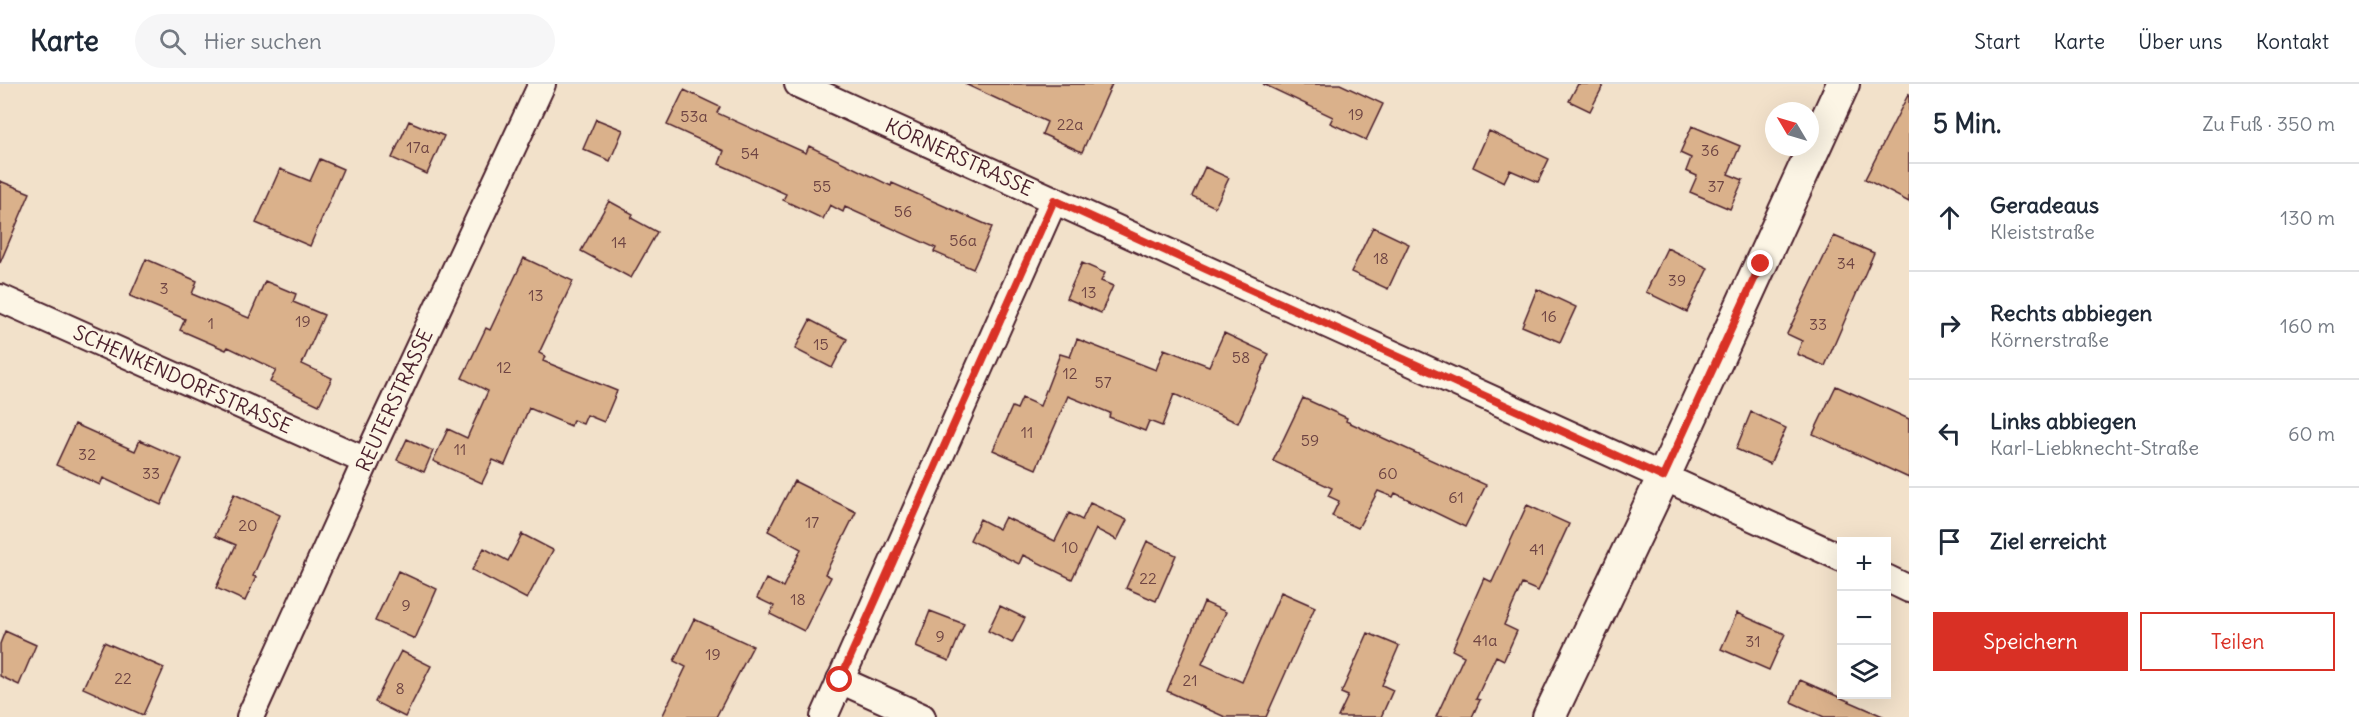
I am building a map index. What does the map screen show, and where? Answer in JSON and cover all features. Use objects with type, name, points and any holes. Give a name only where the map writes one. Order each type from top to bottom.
[{"type":"street","name":"REUTERSTRASSE","points":[[250,717],[366,461],[542,84]]},
{"type":"street","points":[[1549,717],[1663,477],[1843,84]]},
{"type":"street","name":"KÖRNERSTRASSE","points":[[813,87],[1054,200],[1837,556]]},
{"type":"street","points":[[824,717],[1054,200]]},
{"type":"street","name":"SCHENKENDORFSTRASSE","points":[[0,298],[366,461]]},
{"type":"street","points":[[1891,580],[1909,589]]},
{"type":"street","points":[[840,680],[922,717]]},
{"type":"building","points":[[965,84],[1112,84],[1082,152],[1042,134],[1047,122]]},
{"type":"building","points":[[1263,84],[1340,84],[1383,104],[1366,140],[1330,123],[1333,117]]},
{"type":"building","points":[[1578,84],[1604,84],[1590,111],[1569,101]]},
{"type":"building","points":[[684,90],[720,107],[717,113],[806,153],[809,146],[891,186],[892,183],[992,227],[973,269],[934,252],[936,248],[845,207],[843,212],[830,205],[823,219],[783,200],[786,194],[719,164],[724,151],[667,125]]},
{"type":"building","points":[[1909,93],[1909,202],[1865,179]]},
{"type":"building","points":[[596,119],[623,130],[610,161],[583,149]]},
{"type":"building","points":[[409,121],[444,136],[427,174],[392,158]]},
{"type":"building","points":[[1692,126],[1740,146],[1728,174],[1743,180],[1730,209],[1690,192],[1697,176],[1686,171],[1691,158],[1680,153]]},
{"type":"building","points":[[1489,131],[1549,159],[1538,182],[1510,170],[1504,182],[1473,167]]},
{"type":"building","points":[[320,159],[343,169],[310,246],[256,223],[280,169],[310,181]]},
{"type":"building","points":[[1205,167],[1229,178],[1215,207],[1192,196]]},
{"type":"building","points":[[0,181],[30,193],[0,263]]},
{"type":"building","points":[[609,201],[633,214],[631,218],[657,232],[631,278],[581,251]]},
{"type":"building","points":[[1373,227],[1409,244],[1388,289],[1351,272]]},
{"type":"building","points":[[1834,236],[1874,253],[1825,366],[1797,354],[1802,341],[1787,334]]},
{"type":"building","points":[[1667,248],[1708,268],[1687,312],[1646,292]]},
{"type":"building","points":[[524,258],[573,281],[539,353],[545,356],[543,361],[617,391],[604,422],[587,415],[583,424],[573,420],[571,426],[529,408],[505,465],[493,460],[482,483],[433,461],[448,429],[467,438],[488,391],[462,378],[486,328],[490,330]]},
{"type":"building","points":[[146,259],[197,281],[192,294],[249,318],[265,281],[296,294],[293,302],[324,315],[302,364],[332,378],[319,405],[270,382],[276,370],[228,347],[226,350],[180,330],[185,319],[130,296]]},
{"type":"building","points":[[1082,263],[1105,273],[1101,281],[1113,286],[1101,313],[1066,298]]},
{"type":"building","points":[[1537,289],[1576,307],[1560,342],[1522,326]]},
{"type":"building","points":[[810,320],[847,339],[832,368],[795,349]]},
{"type":"building","points":[[1224,333],[1269,354],[1238,423],[1174,394],[1162,426],[1149,421],[1145,431],[1109,417],[1110,413],[1068,396],[1036,469],[993,450],[1012,407],[1017,409],[1022,398],[1040,406],[1060,354],[1070,357],[1077,339],[1156,370],[1164,349],[1209,366]]},
{"type":"building","points":[[1836,386],[1909,419],[1909,478],[1813,434]]},
{"type":"building","points":[[1303,398],[1347,418],[1346,421],[1486,485],[1465,527],[1395,493],[1393,497],[1378,491],[1358,528],[1332,516],[1339,501],[1328,496],[1332,488],[1273,461]]},
{"type":"building","points":[[1751,412],[1786,428],[1770,464],[1736,449]]},
{"type":"building","points":[[75,424],[135,451],[140,440],[182,459],[161,505],[103,478],[100,485],[56,465]]},
{"type":"building","points":[[407,439],[433,451],[424,472],[397,460]]},
{"type":"building","points":[[794,481],[856,512],[825,574],[831,577],[804,631],[770,614],[774,606],[757,598],[766,579],[783,587],[801,549],[768,531]]},
{"type":"building","points":[[234,494],[280,515],[253,576],[256,577],[245,601],[216,588],[236,545],[215,536]]},
{"type":"building","points":[[1090,503],[1127,520],[1117,540],[1096,529],[1072,579],[1023,555],[1019,564],[970,540],[980,519],[999,529],[1005,517],[1055,541],[1069,513],[1082,520]]},
{"type":"building","points":[[1527,505],[1569,524],[1538,591],[1522,584],[1504,625],[1517,631],[1504,660],[1496,656],[1476,699],[1480,700],[1472,717],[1436,717],[1464,656],[1452,650],[1484,578],[1492,582]]},
{"type":"building","points":[[522,534],[553,550],[527,599],[472,570],[484,548],[508,561]]},
{"type":"building","points":[[1147,541],[1176,555],[1156,601],[1126,588]]},
{"type":"building","points":[[398,571],[437,589],[415,639],[375,621]]},
{"type":"building","points":[[1281,592],[1315,607],[1266,717],[1225,717],[1167,691],[1204,602],[1226,612],[1202,664],[1242,682]]},
{"type":"building","points":[[1000,606],[1025,618],[1012,643],[988,631]]},
{"type":"building","points":[[930,611],[964,624],[949,661],[916,647]]},
{"type":"building","points":[[1737,613],[1785,634],[1769,670],[1721,649]]},
{"type":"building","points":[[694,619],[753,646],[716,717],[662,717],[686,667],[674,661]]},
{"type":"building","points":[[5,631],[36,645],[19,685],[0,676],[0,644]]},
{"type":"building","points":[[1368,633],[1399,646],[1382,685],[1393,690],[1381,717],[1338,717],[1348,696],[1341,693]]},
{"type":"building","points":[[104,642],[164,668],[143,715],[83,688]]},
{"type":"building","points":[[401,651],[431,666],[405,717],[375,702]]},
{"type":"building","points":[[1800,680],[1837,696],[1837,699],[1844,699],[1885,717],[1824,717],[1791,702]]},
{"type":"route","points":[[840,680],[1054,200],[1663,477],[1761,264]]}]
